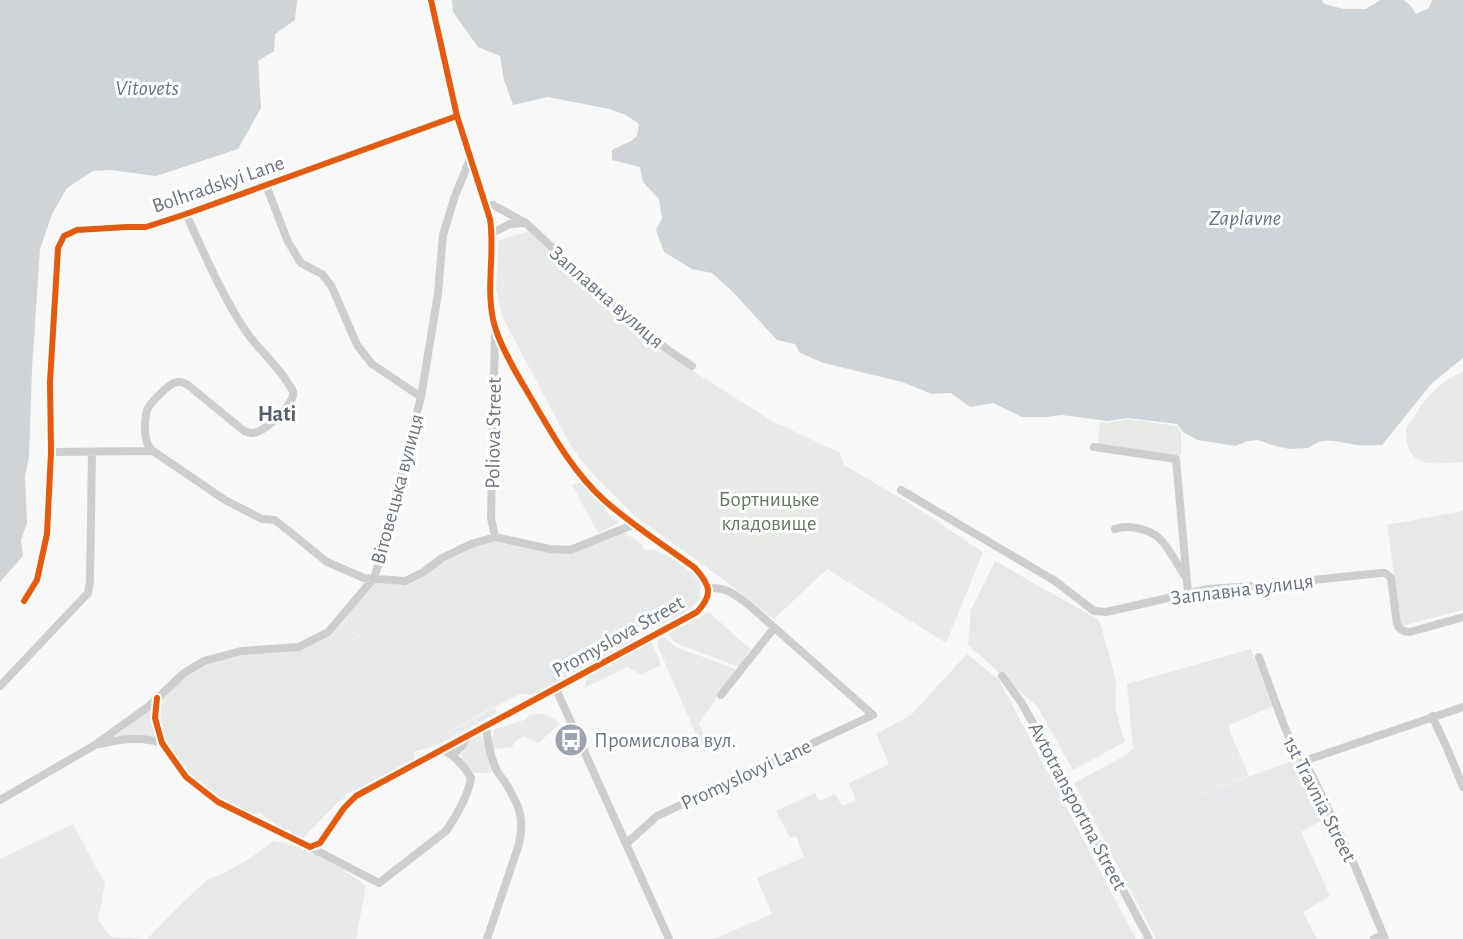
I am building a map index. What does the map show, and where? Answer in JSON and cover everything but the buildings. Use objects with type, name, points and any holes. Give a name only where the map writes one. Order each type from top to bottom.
[{"type":"street","points":[[431,0],[457,116],[470,159]]},
{"type":"street","name":"Bolhradskyi Lane","points":[[24,601],[37,580],[47,534],[51,452],[50,382],[58,248],[64,236],[76,230],[126,226],[146,227],[457,116]]},
{"type":"street","name":"Promyslova Street","points":[[310,847],[320,843],[344,808],[356,796],[697,612],[708,596],[706,581],[695,568],[603,499],[582,476],[562,451],[522,383],[495,327],[490,281],[492,233],[470,159]]},
{"type":"street","name":"Вітовецька вулиця","points":[[0,800],[95,745],[150,706],[184,672],[204,661],[241,651],[299,647],[328,632],[374,578],[385,544],[421,397],[438,294],[443,235],[470,159]]},
{"type":"street","points":[[266,185],[288,242],[301,263],[322,274],[332,287],[357,345],[372,364],[421,397]]},
{"type":"street","name":"Заплавна вулиця","points":[[485,206],[494,205],[502,208],[525,223],[620,311],[668,350],[692,366]]},
{"type":"street","points":[[186,214],[229,303],[246,332],[279,369],[293,391],[294,397],[265,428],[250,433],[244,431],[188,385],[181,381],[170,384],[147,411],[145,437],[149,448],[153,451],[225,500],[262,519],[275,520],[327,562],[364,578],[405,581],[422,573],[442,558],[471,544],[495,537],[550,549],[570,550],[635,524]]},
{"type":"street","points":[[492,233],[510,224],[525,223]]},
{"type":"street","name":"Poliova Street","points":[[495,327],[491,518],[495,537]]},
{"type":"street","points":[[1094,447],[1176,459],[1188,593]]},
{"type":"street","points":[[51,452],[153,451]]},
{"type":"street","points":[[0,686],[88,593],[92,452]]},
{"type":"street","name":"Заплавна вулиця","points":[[901,490],[1055,581],[1094,611],[1106,612],[1188,593],[1229,587],[1385,573],[1390,578],[1397,624],[1402,630],[1410,632],[1463,616]]},
{"type":"street","points":[[1115,529],[1129,526],[1160,538],[1187,579]]},
{"type":"street","points":[[708,588],[720,587],[732,592],[774,628],[721,695]]},
{"type":"street","name":"Promyslovyi Lane","points":[[626,844],[657,816],[873,715],[774,628]]},
{"type":"street","name":"1st Travnia Street","points":[[1259,657],[1290,740],[1304,761],[1354,864],[1384,937]]},
{"type":"street","name":"Avtotransportna Street","points":[[1002,676],[1021,702],[1053,758],[1149,939]]},
{"type":"street","name":"Promyslova Street","points":[[556,689],[669,939]]},
{"type":"street","points":[[157,698],[155,718],[162,743],[186,777],[218,802],[379,883],[441,836],[452,824],[467,793],[471,778],[453,755],[442,749]]},
{"type":"street","points":[[1304,761],[1463,706]]},
{"type":"street","points":[[1432,717],[1463,787]]},
{"type":"street","points":[[486,725],[487,742],[494,765],[518,806],[522,818],[519,844],[488,939]]},
{"type":"street","points":[[453,755],[463,745],[468,735]]},
{"type":"street","points":[[95,745],[134,738],[162,743]]},
{"type":"street","points":[[1374,939],[1384,937]]},
{"type":"shaded area","points":[[1463,511],[1463,610],[1401,626],[1387,525]]},
{"type":"shaded area","points":[[623,536],[698,583],[699,598],[685,613],[482,713],[414,752],[415,759],[345,795],[346,797],[337,803],[303,838],[268,820],[260,812],[255,816],[219,798],[201,771],[218,745],[207,718],[220,697],[256,679],[280,659],[333,633],[347,646],[404,596],[486,549],[560,566]]},
{"type":"shaded area","points":[[995,561],[1099,620],[1116,681],[1115,708],[1125,742],[1073,770],[1037,706],[968,645],[971,610]]},
{"type":"shaded area","points":[[1251,649],[1273,706],[1135,766],[1138,772],[1169,754],[1191,798],[1297,759],[1326,818],[1301,832],[1330,896],[1303,912],[1317,939],[1156,939],[1074,783],[1126,755],[1133,748],[1127,684]]},
{"type":"shaded area","points":[[967,654],[999,680],[1136,939],[714,939],[772,914],[757,878],[804,857],[796,836],[790,838],[776,811],[815,793],[819,801],[835,794],[842,806],[856,800],[849,783],[889,764],[876,734],[911,715]]},
{"type":"green space","name":"Бортницьке кладовище","points":[[530,231],[585,287],[666,354],[772,421],[840,453],[844,465],[914,506],[983,552],[946,643],[827,569],[774,619],[635,516],[589,470],[572,448],[503,318],[496,290],[499,240]]},
{"type":"green space","points":[[1463,372],[1463,462],[1433,463],[1417,459],[1408,446],[1407,427],[1434,391],[1448,379]]},
{"type":"green space","points":[[1128,419],[1176,426],[1181,431],[1181,456],[1098,445],[1100,422]]},
{"type":"green space","points":[[580,483],[619,523],[598,533],[572,485]]},
{"type":"green space","points":[[624,532],[643,545],[642,548],[623,536],[560,566],[486,549],[404,596],[346,646],[333,633],[374,582],[405,582],[443,559],[485,543],[502,541],[570,552]]},
{"type":"green space","points":[[650,549],[671,557],[700,581],[699,600],[685,613],[699,598],[698,583],[647,551]]},
{"type":"green space","points":[[709,612],[750,649],[739,667],[678,644],[668,634]]},
{"type":"green space","points":[[650,629],[534,696],[521,693]]},
{"type":"green space","points":[[664,637],[676,647],[736,669],[699,724],[709,745],[704,753],[658,647],[657,640]]},
{"type":"green space","points":[[646,643],[652,643],[661,665],[641,675],[627,667],[584,688],[592,672]]},
{"type":"green space","points":[[299,650],[280,659],[256,679],[220,697],[223,710],[207,718],[218,745],[201,771],[219,798],[190,776],[162,737],[158,704],[161,698],[182,677],[209,662],[242,653]]},
{"type":"green space","points":[[495,707],[497,713],[437,745],[413,752]]},
{"type":"green space","points":[[151,708],[157,738],[116,736]]},
{"type":"green space","points":[[544,714],[560,724],[538,743],[523,736],[512,747],[492,748],[490,741],[495,729],[524,720],[530,715]]},
{"type":"green space","points":[[1163,714],[1175,742],[1218,724],[1229,725],[1249,776],[1190,798],[1169,754],[1138,772],[1132,762],[1145,756],[1155,745],[1160,717]]},
{"type":"green space","points":[[480,732],[493,769],[490,773],[474,773],[461,755],[473,736]]},
{"type":"green space","points":[[73,824],[105,884],[98,920],[111,937],[147,939],[0,939],[0,859]]},
{"type":"green space","points":[[273,841],[300,847],[323,857],[366,886],[356,939],[147,939],[207,880],[249,859]]},
{"type":"water","name":"Vitovets","points":[[0,0],[297,0],[295,20],[275,34],[274,51],[258,61],[261,108],[238,149],[156,176],[111,170],[93,171],[67,188],[52,214],[40,249],[29,457],[25,476],[27,523],[21,540],[23,556],[0,582]]},
{"type":"water","name":"Zaplavne","points":[[452,0],[1322,0],[1324,4],[1344,9],[1366,9],[1380,0],[1404,0],[1416,14],[1429,8],[1432,0],[1463,0],[1463,358],[1432,383],[1382,445],[1326,441],[1309,448],[1289,449],[1258,440],[1235,446],[1198,440],[1184,433],[1177,424],[1128,418],[1107,421],[1062,415],[1022,417],[993,403],[970,407],[951,393],[932,394],[902,382],[824,363],[800,353],[795,344],[777,340],[732,291],[712,273],[692,269],[664,252],[656,230],[662,218],[659,199],[643,182],[640,167],[612,160],[612,150],[637,136],[639,124],[626,115],[609,109],[548,97],[513,105],[504,80],[500,56],[478,47],[453,12]]},
{"type":"cycle path","points":[[157,698],[155,718],[162,743],[186,777],[218,802],[310,847],[320,843],[344,808],[356,796],[697,612],[708,595],[707,585],[695,568],[637,527],[604,500],[581,476],[553,435],[503,347],[495,328],[491,307],[490,219],[457,116],[431,0]]},
{"type":"cycle path","points":[[24,601],[37,580],[47,534],[51,452],[50,382],[58,248],[64,236],[77,230],[146,227],[457,116]]},
{"type":"place","name":"Промислова вул.","points":[[571,740]]},
{"type":"district","name":"Hati","points":[[277,413]]}]
